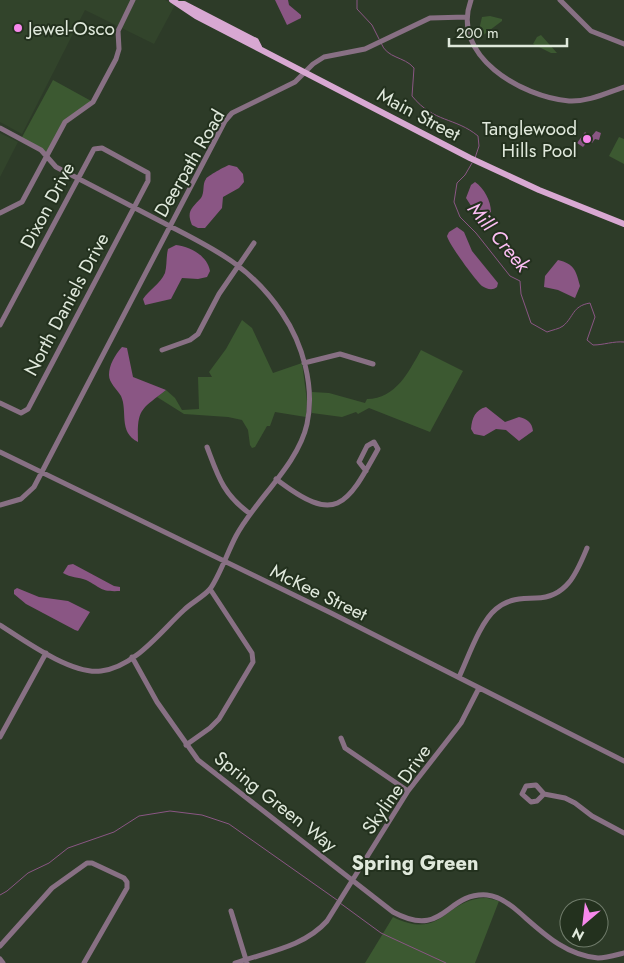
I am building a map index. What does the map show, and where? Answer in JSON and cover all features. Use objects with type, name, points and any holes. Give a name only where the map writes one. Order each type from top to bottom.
[{"type":"main road","name":"Main Street","points":[[172,0],[196,16],[253,46],[258,46],[470,158],[539,190],[624,224]]},
{"type":"street","points":[[0,213],[22,202],[68,118],[87,108],[95,99],[116,59],[119,48],[118,31],[133,0]]},
{"type":"street","points":[[471,0],[466,17],[472,41],[486,61],[508,81],[526,91],[544,97],[571,101],[591,99],[624,87]]},
{"type":"street","points":[[560,0],[591,31],[624,44]]},
{"type":"street","name":"Deerpath Road","points":[[0,505],[15,502],[26,496],[41,472],[225,121],[232,113],[295,82],[324,57],[356,53],[430,18],[466,17]]},
{"type":"street","points":[[0,128],[35,146],[56,167],[219,251],[238,266],[261,287],[283,314],[304,362],[309,400],[307,424],[297,449],[249,513],[210,589],[182,611],[157,639],[132,657],[108,670],[91,672],[77,668],[46,653],[0,625]]},
{"type":"street","name":"Dixon Drive","points":[[0,325],[92,151],[96,147],[102,148],[145,171],[150,176],[148,181]]},
{"type":"street","name":"North Daniels Drive","points":[[0,403],[19,412],[24,412],[148,181]]},
{"type":"street","points":[[162,350],[190,340],[198,334],[219,294],[254,243]]},
{"type":"street","points":[[304,362],[340,354],[373,364]]},
{"type":"street","points":[[276,479],[302,499],[315,505],[326,505],[347,498],[355,490],[378,449],[374,442],[367,446],[359,462],[366,470]]},
{"type":"street","points":[[207,447],[219,481],[227,494],[249,513]]},
{"type":"street","name":"McKee Street","points":[[0,452],[459,677],[624,761]]},
{"type":"street","points":[[459,677],[492,613],[506,602],[517,599],[541,598],[563,590],[575,576],[587,548]]},
{"type":"street","points":[[186,745],[219,719],[253,662],[252,653],[210,589]]},
{"type":"street","points":[[0,736],[46,653]]},
{"type":"street","name":"Spring Green Way","points":[[132,657],[186,745],[207,768],[393,912],[408,920],[427,921],[439,918],[455,905],[470,897],[487,895],[500,898],[512,906],[553,942],[572,952],[598,958],[624,953]]},
{"type":"street","name":"Skyline Drive","points":[[235,963],[247,961],[288,947],[311,935],[324,924],[344,898],[408,792],[461,723],[479,688]]},
{"type":"street","points":[[341,738],[345,748],[408,792]]},
{"type":"street","points":[[544,794],[570,800],[592,816],[624,833]]},
{"type":"street","points":[[0,946],[52,888],[87,863],[92,863],[124,878],[127,882],[127,888],[84,963]]},
{"type":"street","points":[[231,911],[247,961]]},
{"type":"street","points":[[0,959],[3,963]]},
{"type":"shaded area","points":[[0,0],[165,0],[175,5],[154,44],[85,10],[22,134],[0,122]]},
{"type":"shaded area","points":[[275,0],[288,0],[289,5],[301,15],[301,18],[287,25]]},
{"type":"shaded area","points":[[490,16],[502,19],[502,21],[482,36],[479,30],[482,17]]},
{"type":"shaded area","points":[[541,35],[557,53],[551,53],[533,44],[537,37]]},
{"type":"shaded area","points":[[53,80],[93,102],[72,115],[46,157],[41,150],[21,139]]},
{"type":"shaded area","name":"Tanglewood Hills Pool","points":[[596,131],[601,133],[599,140],[595,139],[592,143],[588,141],[583,147],[577,143],[585,132],[591,137]]},
{"type":"shaded area","points":[[0,133],[18,142],[0,177]]},
{"type":"shaded area","points":[[619,137],[624,139],[624,164],[609,156]]},
{"type":"shaded area","points":[[229,165],[237,167],[243,174],[244,182],[239,188],[223,197],[222,208],[205,228],[198,228],[192,225],[190,213],[202,196],[206,179]]},
{"type":"shaded area","points":[[475,182],[486,195],[491,212],[486,214],[475,212],[466,198],[471,185]]},
{"type":"shaded area","points":[[457,227],[464,232],[472,251],[498,283],[497,287],[490,289],[482,286],[452,246],[447,236],[449,232]]},
{"type":"shaded area","points":[[176,245],[192,250],[202,256],[210,271],[207,277],[198,279],[182,278],[171,299],[145,305],[143,299],[165,273],[168,249]]},
{"type":"shaded area","points":[[558,260],[574,268],[576,272],[580,286],[575,298],[558,290],[544,287],[545,276]]},
{"type":"shaded area","points":[[242,320],[252,328],[273,373],[302,363],[307,401],[306,417],[275,412],[270,426],[267,426],[255,447],[252,448],[248,430],[242,420],[228,417],[184,414],[157,397],[166,390],[175,398],[182,410],[199,409],[198,377],[212,377],[209,372],[226,349]]},
{"type":"shaded area","points":[[122,347],[127,348],[133,377],[166,390],[142,411],[138,422],[138,442],[128,433],[121,396],[109,378],[111,364]]},
{"type":"shaded area","points":[[421,350],[463,371],[430,432],[369,408],[358,414],[356,412],[342,417],[312,413],[312,392],[329,393],[365,403],[367,399],[377,398],[386,394],[394,389],[406,375]]},
{"type":"shaded area","points":[[486,407],[505,422],[519,417],[529,421],[533,431],[519,441],[506,430],[496,429],[484,436],[474,434],[471,429],[473,418],[479,410]]},
{"type":"shaded area","points":[[73,564],[114,586],[120,587],[120,591],[101,589],[86,580],[63,573],[68,565]]},
{"type":"shaded area","points":[[17,588],[39,597],[68,601],[90,612],[78,631],[26,604],[14,594],[14,590]]},
{"type":"shaded area","points":[[487,898],[499,901],[475,963],[365,963],[393,917],[410,923],[423,924],[434,922],[462,904]]},
{"type":"waterway","name":"Mill Creek","points":[[357,0],[357,9],[372,25],[379,39]]},
{"type":"waterway","name":"Mill Creek","points":[[381,43],[387,52],[414,68],[412,96],[420,105],[436,116],[461,126],[478,136],[479,146],[475,158]]},
{"type":"waterway","name":"Mill Creek","points":[[472,163],[465,175],[457,183],[454,202],[460,217],[476,233],[510,276],[520,281],[521,294],[531,323],[547,332],[557,329],[567,323],[576,309],[590,303],[595,317],[587,340],[593,345],[624,342]]},
{"type":"waterway","points":[[0,895],[28,873],[49,863],[68,848],[114,832],[139,816],[170,811],[202,815],[229,824],[337,900]]},
{"type":"waterway","points":[[340,903],[381,933],[446,963]]},
{"type":"place","name":"Jewel-Osco","points":[[18,28]]},
{"type":"place","name":"Tanglewood Hills Pool","points":[[587,139]]},
{"type":"district","name":"Spring Green","points":[[415,863]]}]
